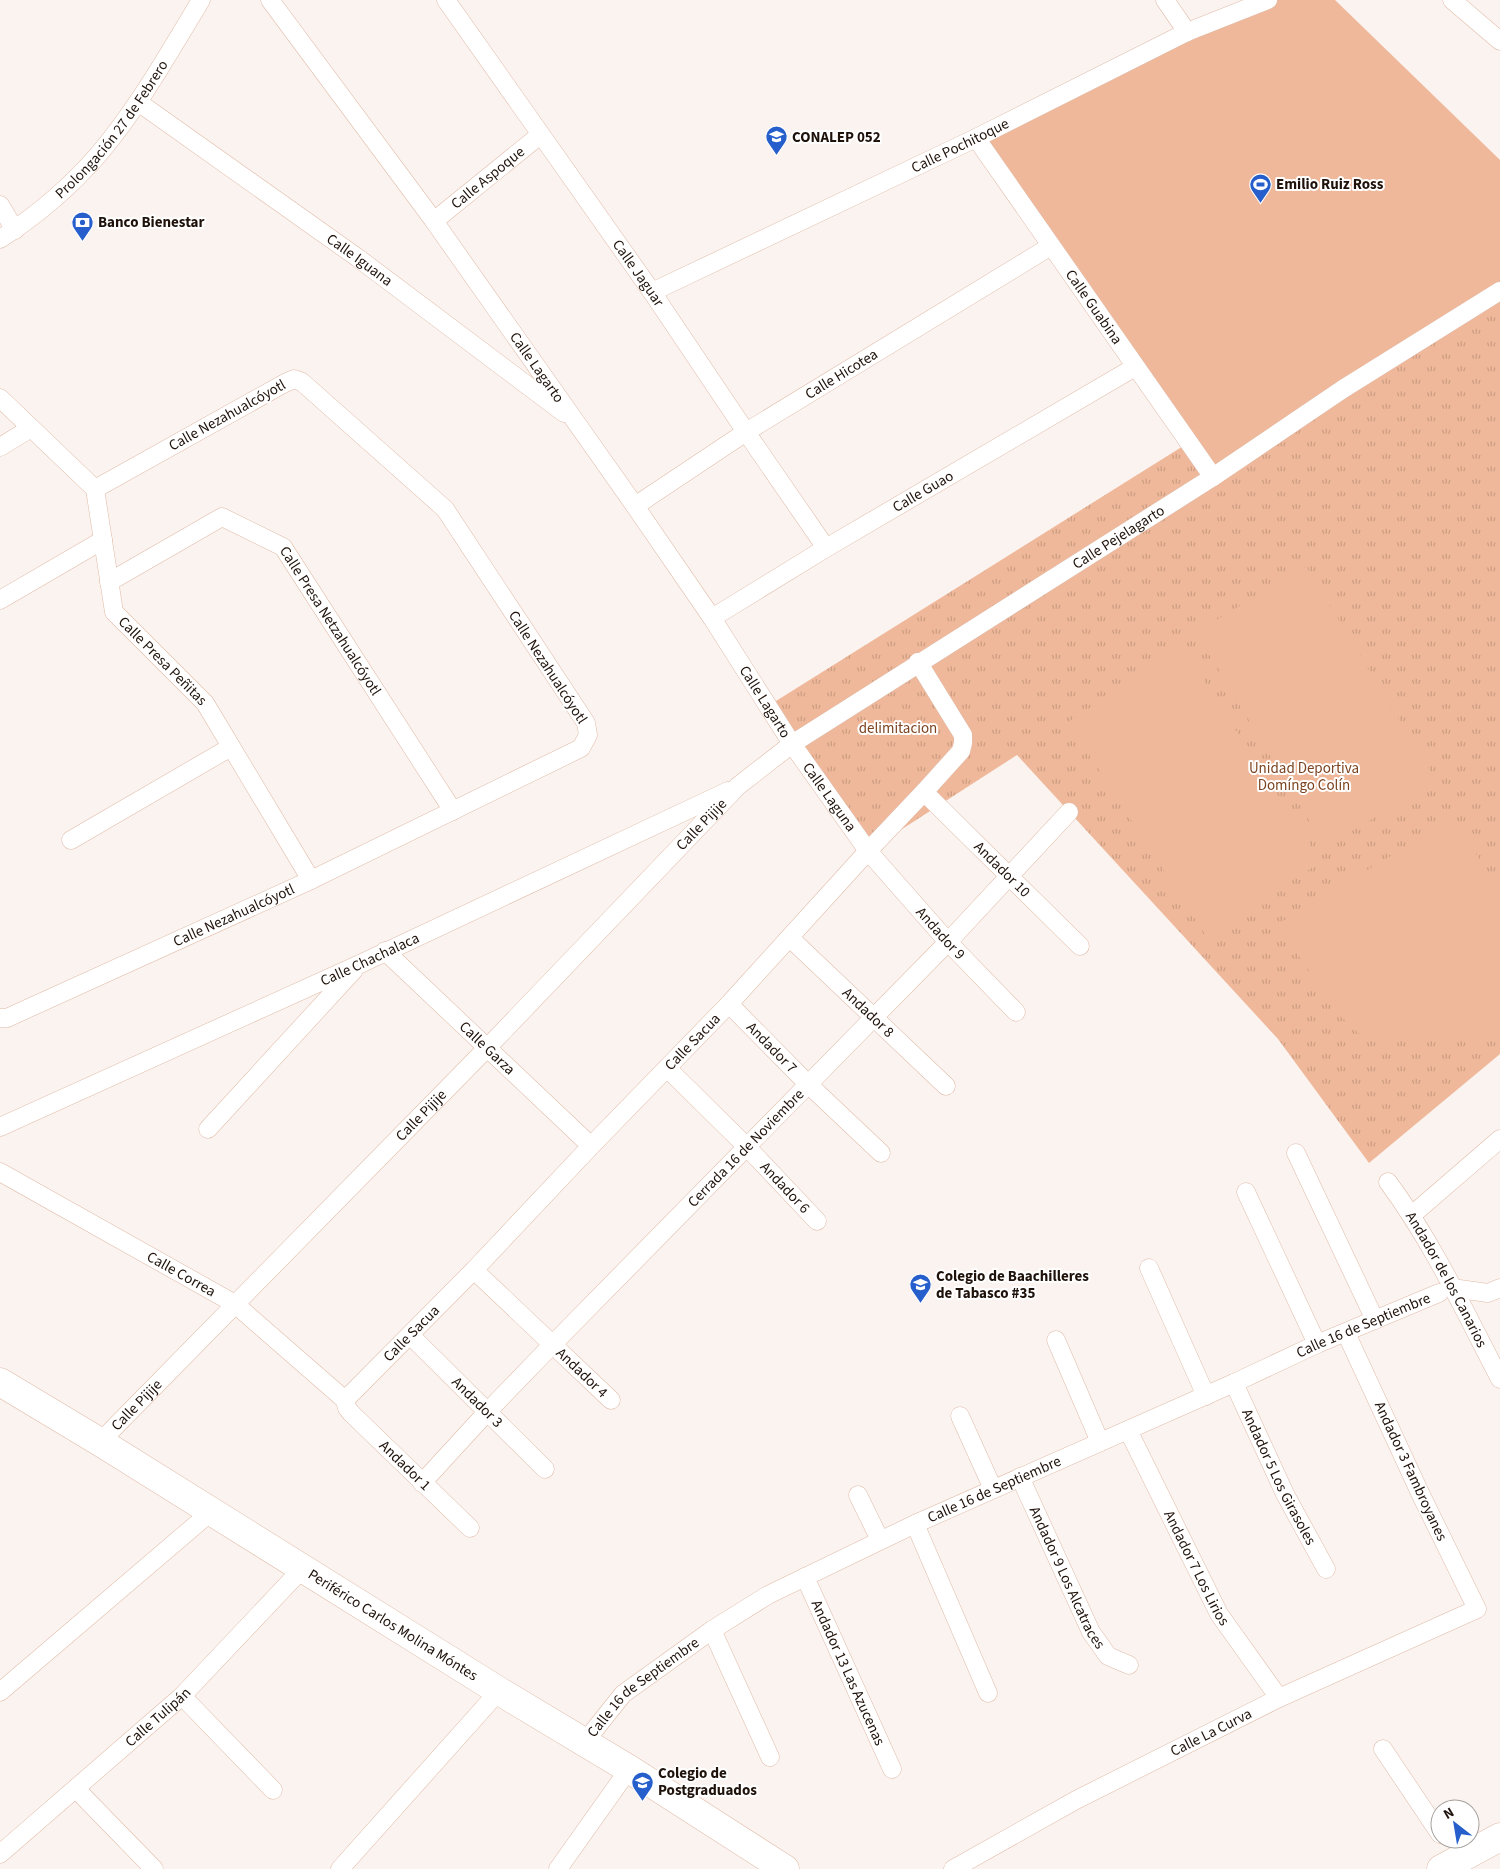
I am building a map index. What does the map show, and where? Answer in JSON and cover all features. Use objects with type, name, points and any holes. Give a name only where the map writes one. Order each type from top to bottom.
[{"type":"main road","name":"Periférico Carlos Molina Móntes","points":[[0,1382],[212,1511],[499,1691],[629,1769],[785,1869]]},
{"type":"main road","points":[[1447,1856],[1500,1837]]},
{"type":"street","name":"Calle Lagarto","points":[[270,0],[434,221],[578,424],[712,618],[792,744]]},
{"type":"street","name":"Calle Jaguar","points":[[446,0],[652,292],[826,548]]},
{"type":"street","points":[[1166,0],[1187,32]]},
{"type":"street","name":"Calle Pochitoque","points":[[652,292],[976,138],[1187,32],[1268,0]]},
{"type":"street","points":[[1452,0],[1500,41]]},
{"type":"street","name":"Prolongación 27 de Febrero","points":[[7,235],[58,196],[98,155],[138,102],[197,2]]},
{"type":"street","name":"Calle Iguana","points":[[138,102],[358,258],[578,424]]},
{"type":"street","name":"Calle Aspoque","points":[[434,221],[540,135]]},
{"type":"street","name":"Calle Guabina","points":[[976,138],[1213,477]]},
{"type":"street","points":[[0,205],[7,235]]},
{"type":"street","name":"Calle Hicotea","points":[[635,506],[746,432],[1051,246]]},
{"type":"street","name":"Calle Pejelagarto","points":[[738,786],[792,744],[918,662],[1213,477],[1343,389],[1500,291]]},
{"type":"street","name":"Calle Guao","points":[[712,618],[826,548],[1135,367]]},
{"type":"street","name":"Calle Nezahualcóyotl","points":[[0,1018],[7,1018],[311,880],[581,748],[588,735],[586,723],[445,509],[302,382],[294,378],[95,489]]},
{"type":"street","points":[[0,398],[95,489]]},
{"type":"street","points":[[0,447],[31,428]]},
{"type":"street","name":"Calle Presa Peñitas","points":[[95,489],[114,612],[205,703],[311,880]]},
{"type":"street","name":"Calle Presa Netzahualcóyotl","points":[[109,582],[222,517],[283,547],[453,810]]},
{"type":"street","points":[[0,600],[103,540]]},
{"type":"street","name":"Calle Sacua","points":[[344,1400],[474,1270],[729,1004],[961,751],[963,735],[918,662]]},
{"type":"street","name":"Calle Laguna","points":[[792,744],[868,851]]},
{"type":"street","points":[[71,840],[231,746]]},
{"type":"street","name":"Calle Chachalaca","points":[[0,1128],[360,964],[738,786]]},
{"type":"street","name":"Calle Pijije","points":[[100,1442],[488,1047],[738,786]]},
{"type":"street","name":"Andador 10","points":[[924,792],[1080,946]]},
{"type":"street","name":"Cerrada 16 de Noviembre","points":[[422,1483],[488,1410],[948,942],[1069,812]]},
{"type":"street","name":"Andador 9","points":[[868,851],[948,942],[1016,1012]]},
{"type":"street","name":"Andador 8","points":[[790,938],[946,1086]]},
{"type":"street","name":"Calle Garza","points":[[385,951],[591,1146]]},
{"type":"street","points":[[208,1129],[360,964]]},
{"type":"street","name":"Andador 7","points":[[729,1004],[808,1084],[881,1153]]},
{"type":"street","name":"Andador 6","points":[[668,1068],[746,1146],[816,1221]]},
{"type":"street","points":[[1412,1214],[1500,1139]]},
{"type":"street","points":[[1296,1153],[1375,1320]]},
{"type":"street","name":"Calle Correa","points":[[0,1172],[235,1304],[344,1400]]},
{"type":"street","name":"Andador de los Canarios","points":[[1388,1182],[1412,1214],[1446,1290],[1500,1379]]},
{"type":"street","points":[[1246,1192],[1317,1344]]},
{"type":"street","points":[[1149,1268],[1206,1396]]},
{"type":"street","name":"Andador 4","points":[[474,1270],[611,1400]]},
{"type":"street","points":[[1446,1290],[1488,1292],[1500,1288]]},
{"type":"street","name":"Calle 16 de Septiembre","points":[[584,1743],[623,1694],[712,1630],[768,1595],[915,1524],[1206,1396],[1317,1344],[1446,1290]]},
{"type":"street","name":"Andador 3 Fambroyanes","points":[[1346,1333],[1477,1609]]},
{"type":"street","name":"Andador 3","points":[[410,1335],[488,1410],[545,1469]]},
{"type":"street","points":[[1056,1340],[1100,1442]]},
{"type":"street","name":"Andador 5 Los Girasoles","points":[[1234,1383],[1285,1494],[1326,1569]]},
{"type":"street","name":"Andador 1","points":[[344,1400],[347,1408],[470,1528]]},
{"type":"street","points":[[960,1416],[993,1489]]},
{"type":"street","name":"Andador 7 Los Lirios","points":[[1128,1430],[1219,1614],[1279,1698]]},
{"type":"street","name":"Andador 9 Los Alcatraces","points":[[1020,1477],[1090,1632],[1108,1656],[1129,1664]]},
{"type":"street","points":[[858,1495],[880,1540]]},
{"type":"street","points":[[0,1692],[212,1511]]},
{"type":"street","points":[[915,1524],[988,1693]]},
{"type":"street","name":"Calle Tulipán","points":[[0,1854],[182,1696],[303,1568]]},
{"type":"street","name":"Andador 13 Las Azucenas","points":[[805,1577],[892,1769]]},
{"type":"street","name":"Calle La Curva","points":[[954,1869],[1076,1800],[1279,1698],[1477,1609]]},
{"type":"street","points":[[712,1630],[770,1757]]},
{"type":"street","points":[[340,1869],[499,1691]]},
{"type":"street","points":[[182,1696],[273,1790]]},
{"type":"street","points":[[1383,1749],[1430,1819]]},
{"type":"street","points":[[558,1869],[629,1769]]},
{"type":"street","points":[[76,1788],[154,1869]]},
{"type":"green space","name":"Emilio Ruiz Ross","points":[[1268,0],[1335,0],[1500,160],[1500,291],[1213,477],[976,138]]},
{"type":"green space","name":"Unidad Deportiva Domíngo Colín","points":[[1500,236],[1500,1054],[1369,1163],[1278,1039],[1017,755],[868,851],[768,706],[1188,443]]},
{"type":"green space","points":[[1306,566],[1436,781],[1325,847],[1196,632]]},
{"type":"green space","points":[[1183,648],[1321,862],[1206,936],[1068,722]]},
{"type":"green space","points":[[1452,819],[1500,889],[1500,1029],[1493,1032],[1448,1039],[1362,1036],[1337,1013],[1295,950],[1281,922]]},
{"type":"place","name":"CONALEP 052","points":[[776,156]]},
{"type":"place","name":"Emilio Ruiz Ross","points":[[1260,203]]},
{"type":"place","name":"Banco Bienestar","points":[[82,241]]},
{"type":"place","name":"Colegio de Baachilleres de Tabasco #35","points":[[920,1304]]},
{"type":"place","name":"Colegio de Postgraduados","points":[[642,1801]]},
{"type":"park label","name":"delimitacion","points":[[898,728]]}]
